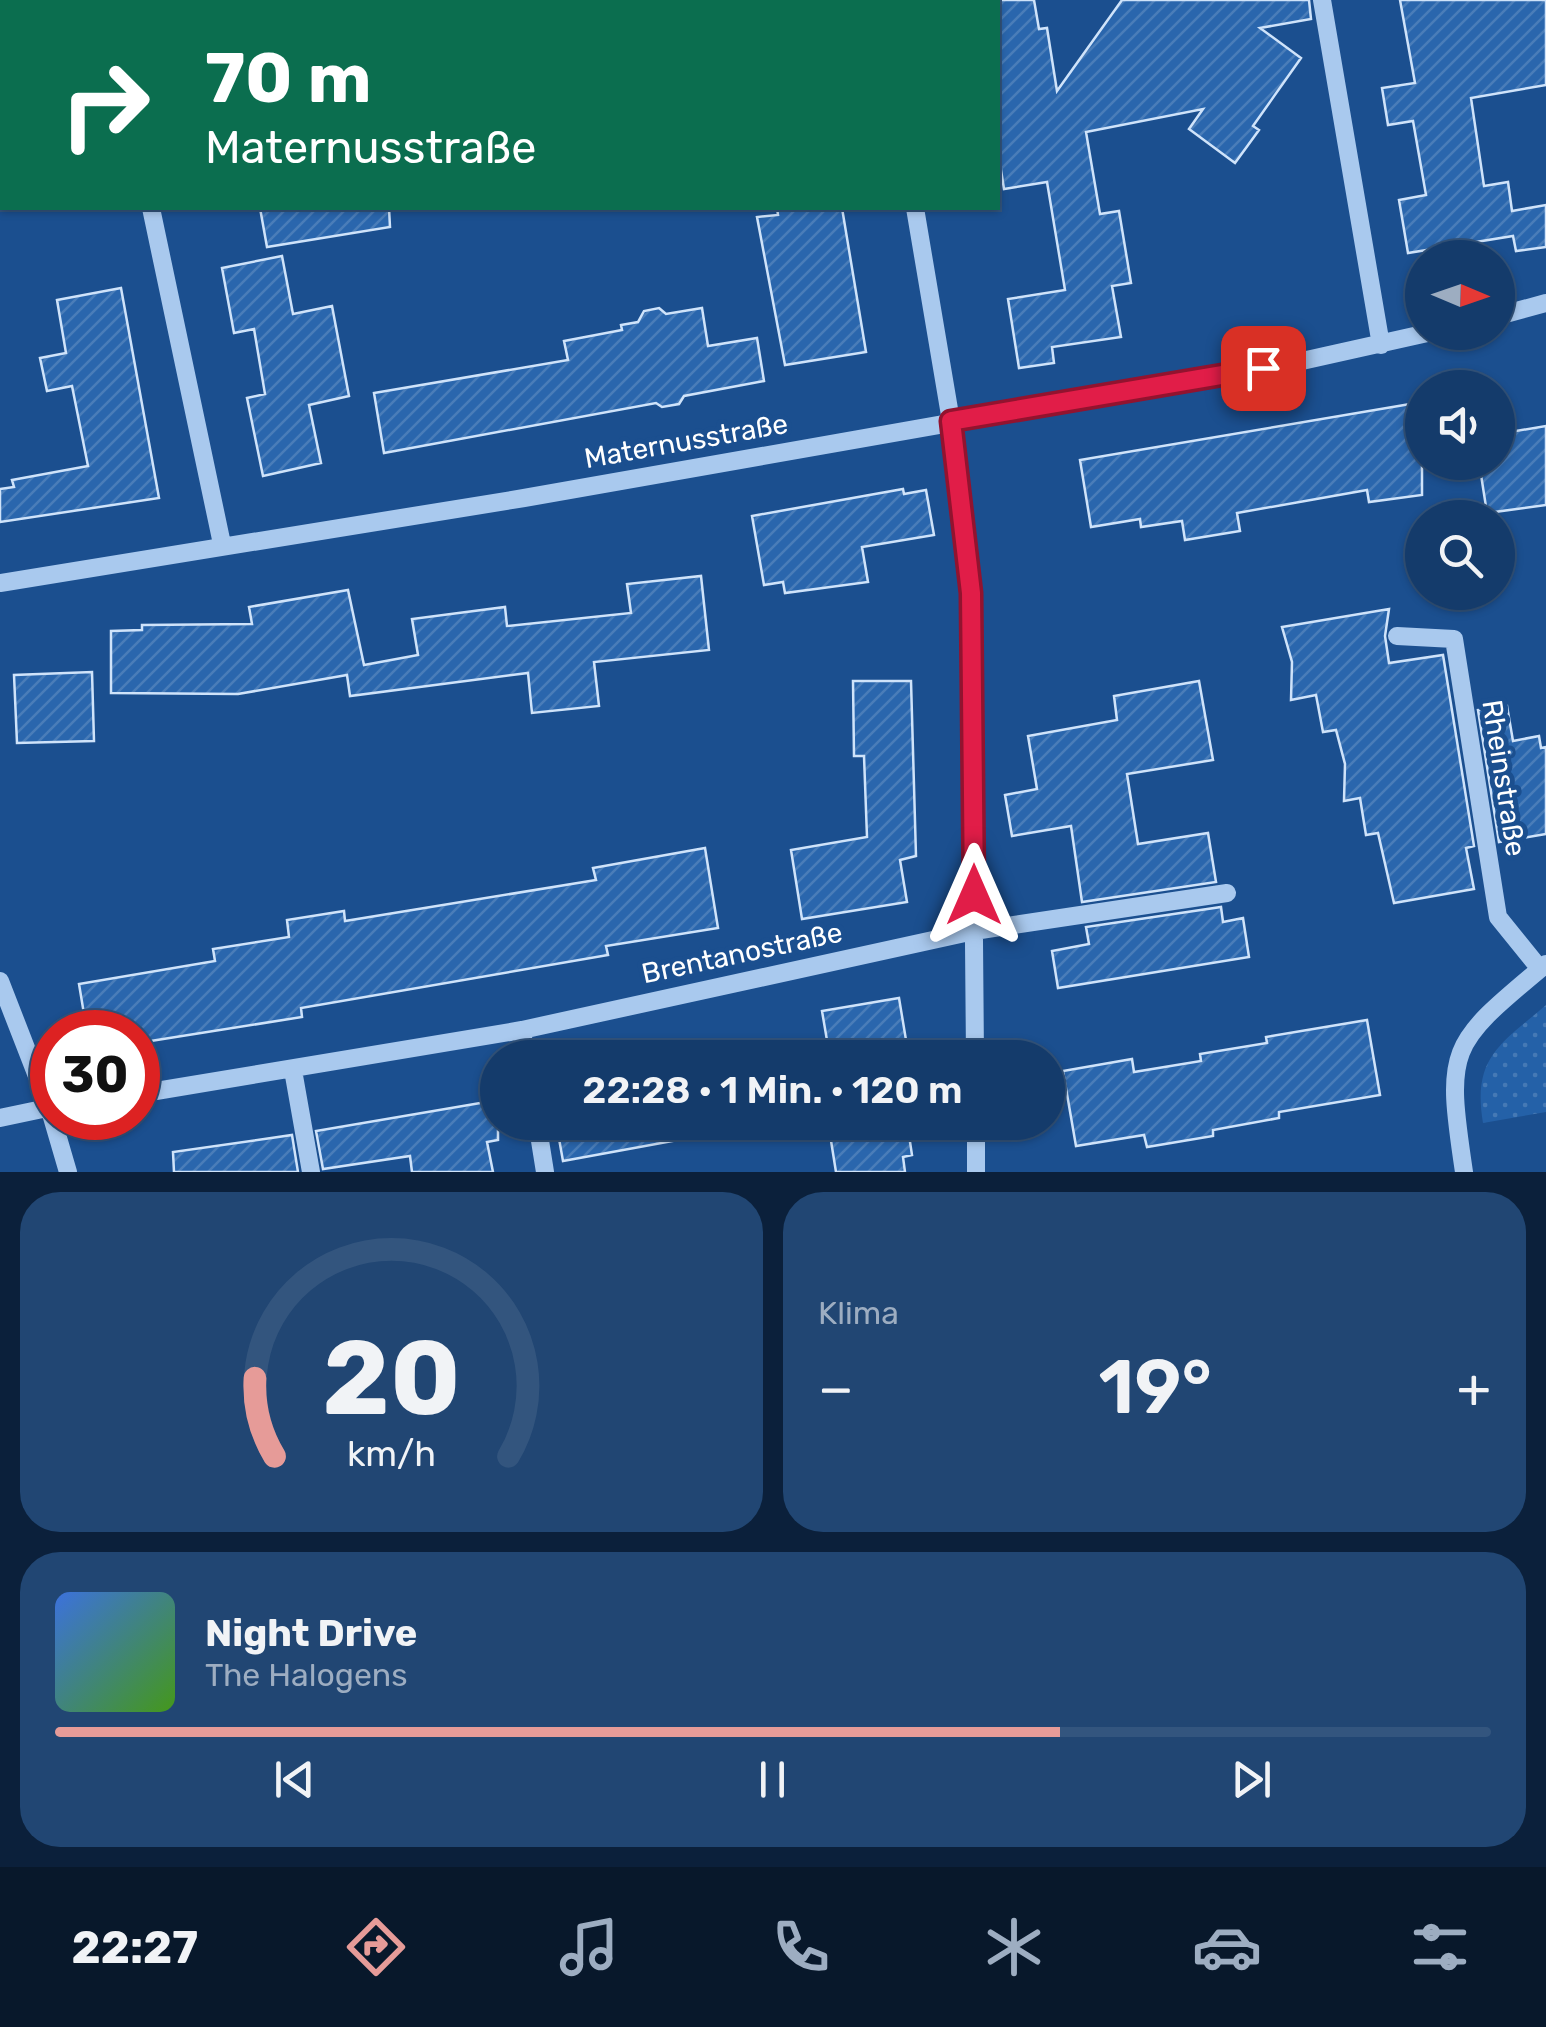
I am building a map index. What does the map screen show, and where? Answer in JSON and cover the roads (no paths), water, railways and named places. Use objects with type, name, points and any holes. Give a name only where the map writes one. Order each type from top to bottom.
[{"type":"street","points":[[1322,0],[1381,345]]},
{"type":"street","points":[[150,210],[222,544]]},
{"type":"street","points":[[915,210],[951,421],[971,593],[975,1040]]},
{"type":"street","points":[[1515,312],[1546,304]]},
{"type":"street","name":"Maternusstraße","points":[[0,583],[524,498],[1405,339]]},
{"type":"street","name":"Rheinstraße","points":[[1397,636],[1454,639],[1498,918],[1543,966],[1472,1030],[1456,1059],[1453,1086],[1464,1172]]},
{"type":"street","name":"Brentanostraße","points":[[160,1091],[522,1030],[974,931],[1227,893]]},
{"type":"street","points":[[0,980],[30,1056]]},
{"type":"street","points":[[522,1030],[523,1040]]},
{"type":"street","points":[[293,1070],[310,1172]]},
{"type":"street","points":[[0,1118],[30,1111]]},
{"type":"street","points":[[59,1140],[68,1172]]},
{"type":"street","points":[[540,1140],[544,1172]]},
{"type":"street","points":[[976,1140],[976,1172]]}]
